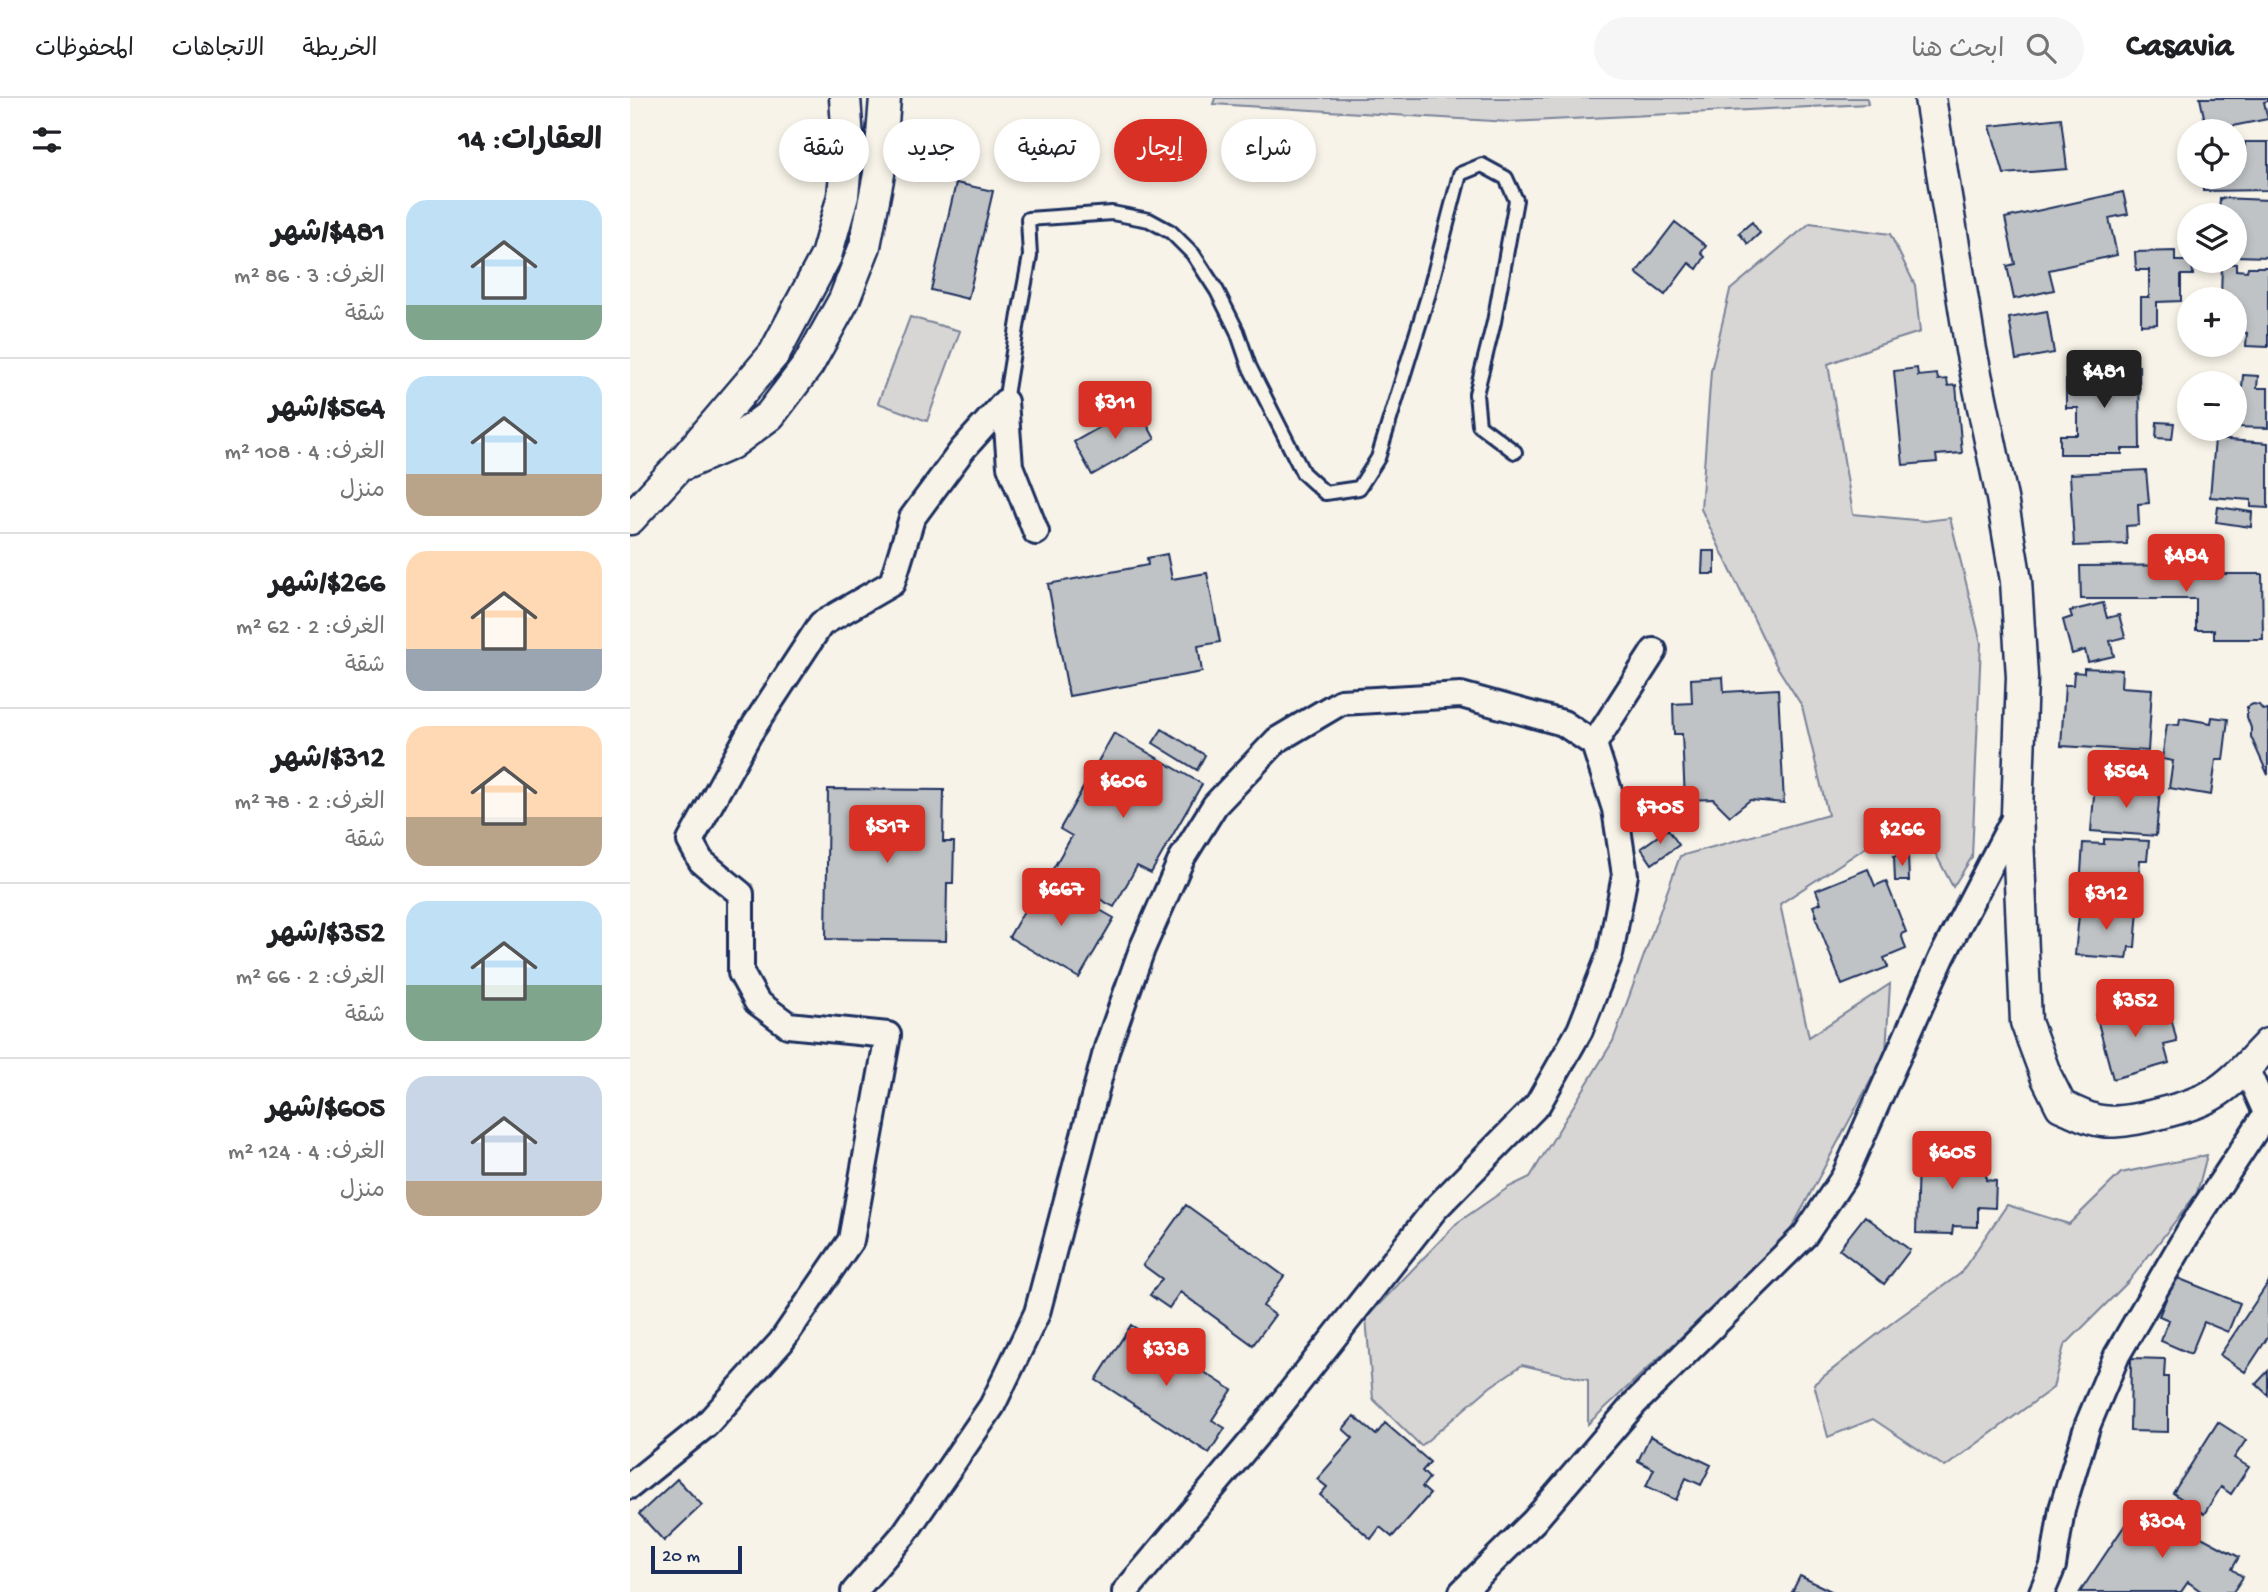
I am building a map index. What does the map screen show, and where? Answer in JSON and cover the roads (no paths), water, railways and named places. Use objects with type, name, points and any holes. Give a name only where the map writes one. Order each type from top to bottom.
[{"type":"street","points":[[630,519],[774,354],[826,256],[844,196],[848,140],[845,98]]},
{"type":"street","points":[[678,467],[731,444],[770,415],[808,365],[844,300],[865,246],[879,174],[885,98]]},
{"type":"street","points":[[1930,98],[1971,350],[2002,498],[2016,582],[2022,677],[2017,813],[2026,1022],[2046,1076],[2061,1106],[2101,1121],[2132,1120],[2170,1111],[2212,1096],[2246,1068],[2268,1044]]},
{"type":"street","points":[[1006,402],[1010,466],[1036,532]]},
{"type":"street","points":[[630,1486],[706,1425],[781,1342],[851,1240],[888,1035],[788,1025],[757,1002],[741,973],[741,894],[701,861],[690,841],[749,734],[821,624],[892,583],[912,518],[963,449],[1006,402]]},
{"type":"street","points":[[1594,744],[1654,651]]},
{"type":"street","points":[[854,1592],[904,1534],[992,1406],[1037,1313],[1107,1048],[1142,949],[1177,870],[1215,805],[1278,740],[1341,702],[1461,695],[1563,723],[1594,744],[1615,809],[1625,874],[1610,954],[1580,1030],[1538,1104],[1435,1209],[1256,1436],[1125,1592]]},
{"type":"street","points":[[1462,1592],[1534,1521],[1635,1403],[1805,1235],[1844,1177],[1942,957],[2017,813]]},
{"type":"street","points":[[2042,1592],[2053,1566],[2063,1509],[2088,1424],[2117,1355],[2191,1228],[2267,1116],[2246,1068]]},
{"type":"lane","points":[[1006,402],[1030,256],[1028,219],[1112,212],[1149,220],[1171,232],[1193,254],[1217,291],[1237,331],[1249,366],[1303,473],[1325,493],[1359,488],[1378,458],[1429,293],[1460,174],[1482,165],[1506,178],[1516,200],[1494,323],[1476,394],[1479,425],[1515,452]]}]
